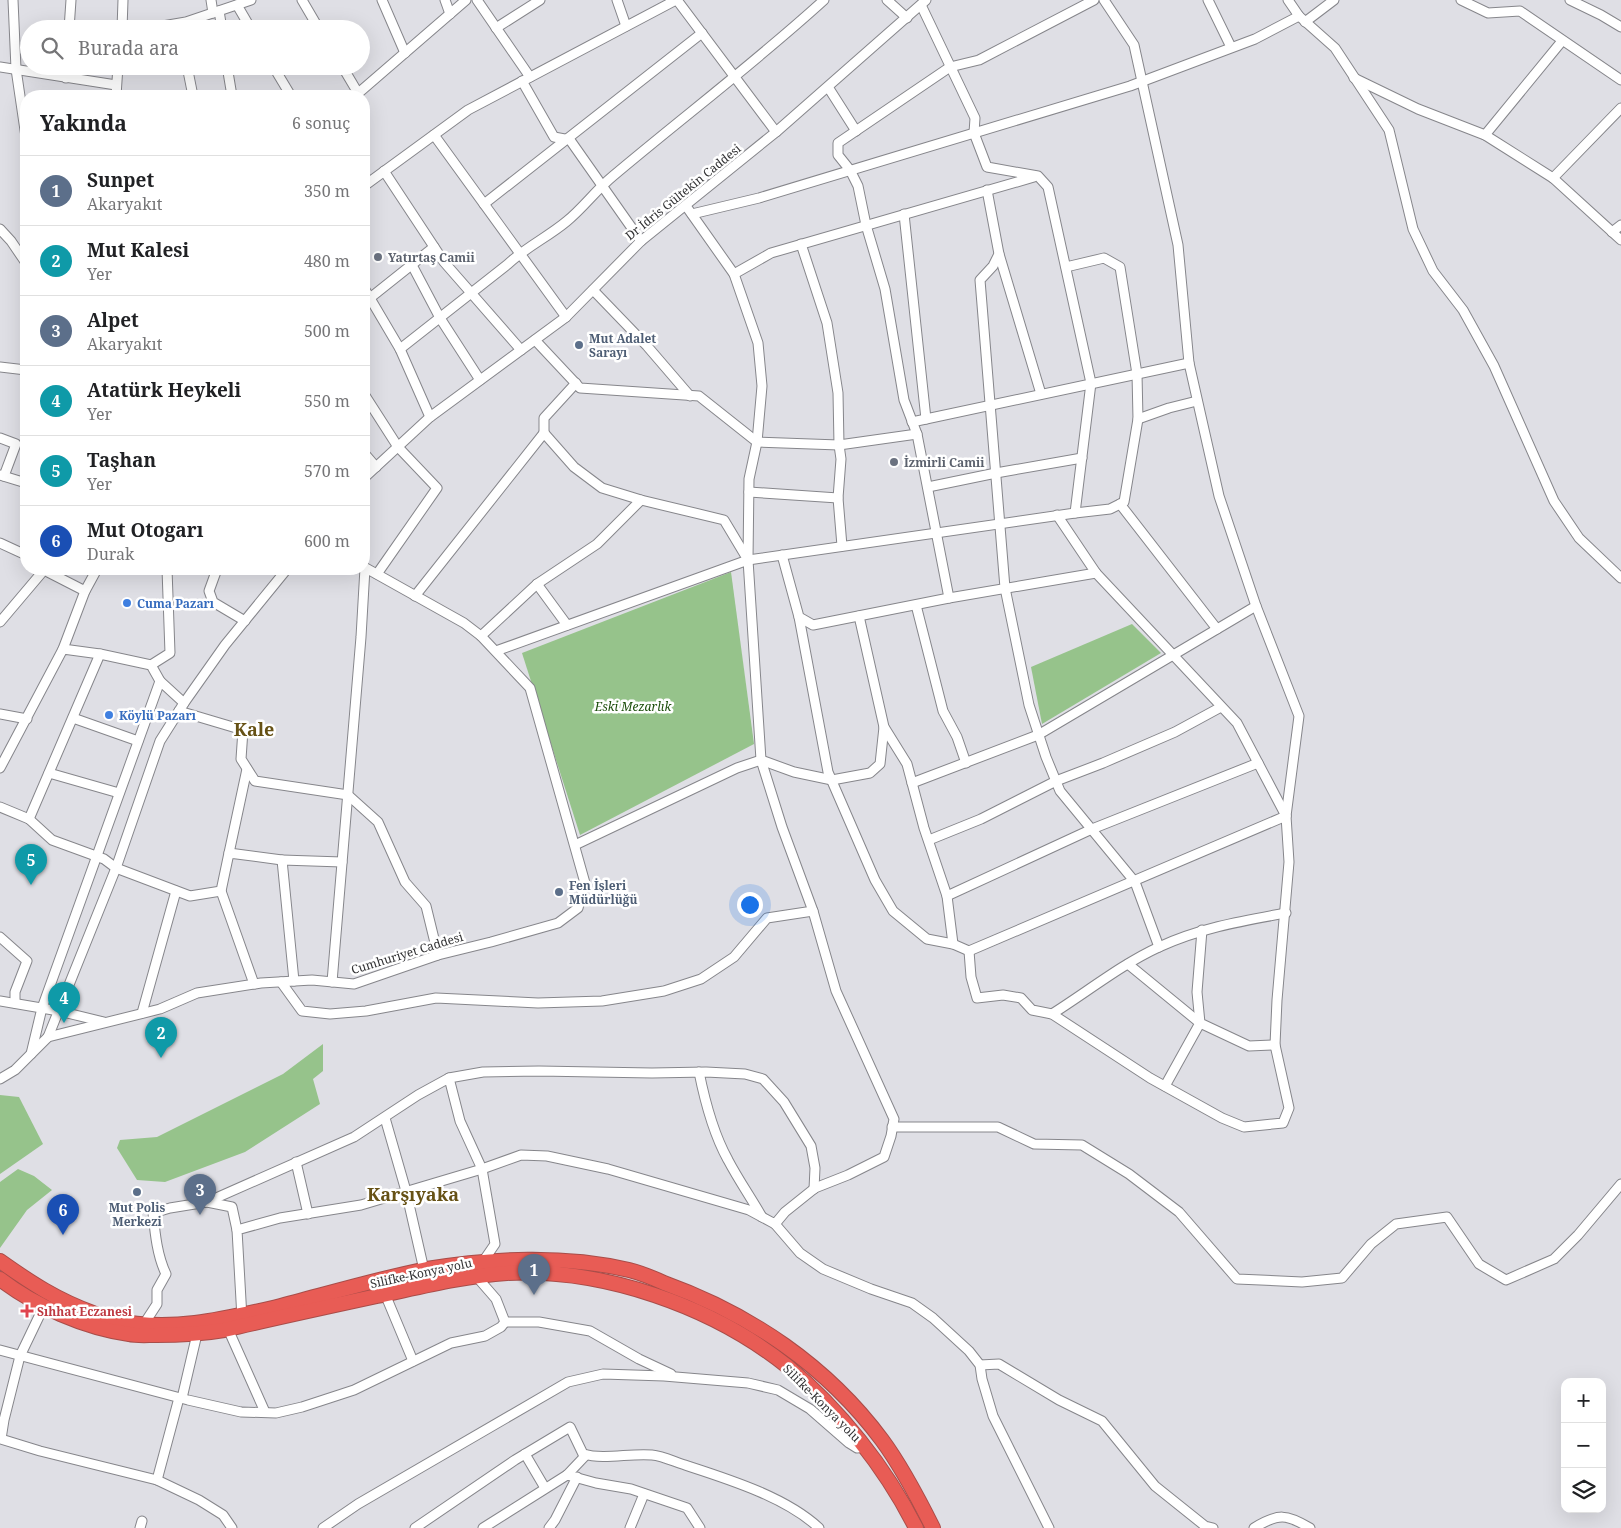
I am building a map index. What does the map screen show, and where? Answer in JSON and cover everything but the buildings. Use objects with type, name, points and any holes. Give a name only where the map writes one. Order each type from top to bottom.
[{"type":"highway","name":"Silifke-Konya yolu","points":[[0,1279],[11,1288],[58,1313],[96,1326],[130,1334],[197,1334],[228,1329],[242,1320],[424,1270],[484,1260],[575,1262],[630,1270],[680,1288],[727,1309],[772,1336],[811,1365],[844,1396],[882,1441],[916,1495],[933,1528]]},
{"type":"highway","name":"Silifke-Konya yolu","points":[[0,1262],[68,1304],[111,1320],[144,1324],[194,1324],[242,1320],[476,1276],[509,1273],[556,1274],[590,1278],[644,1292],[700,1313],[748,1339],[786,1366],[820,1397],[866,1447],[905,1507],[916,1528]]},
{"type":"street","points":[[13,0],[16,69],[20,97]]},
{"type":"street","points":[[70,20],[71,0]]},
{"type":"street","points":[[122,20],[123,0]]},
{"type":"street","points":[[212,0],[219,20]]},
{"type":"street","points":[[195,20],[251,0]]},
{"type":"street","points":[[302,0],[314,20]]},
{"type":"street","points":[[382,0],[405,53]]},
{"type":"street","points":[[445,0],[450,14]]},
{"type":"street","points":[[363,90],[466,0]]},
{"type":"street","points":[[477,0],[526,79],[554,137],[570,140],[641,241]]},
{"type":"street","points":[[496,28],[540,0]]},
{"type":"street","points":[[618,0],[626,26]]},
{"type":"street","points":[[370,182],[468,110],[676,0],[776,132]]},
{"type":"street","points":[[400,349],[519,254],[567,221],[602,185],[784,37],[824,0]]},
{"type":"street","points":[[887,0],[907,18]]},
{"type":"street","points":[[949,598],[917,434],[904,400],[885,289],[866,225],[858,186],[850,170],[838,155],[838,144],[950,67],[979,60],[1094,0]]},
{"type":"street","points":[[969,951],[971,977],[976,998],[1003,994],[1021,998],[1032,1010],[1052,1014],[1165,1086],[1222,1118],[1244,1127],[1283,1123],[1289,1108],[1275,1044],[1289,862],[1286,816],[1299,716],[1256,606],[1219,496],[1188,363],[1178,245],[1134,45],[1104,0]]},
{"type":"street","points":[[1208,0],[1231,48]]},
{"type":"street","points":[[1288,0],[1302,19],[1335,48],[1388,130],[1413,229],[1433,271],[1463,310],[1494,366],[1554,501],[1579,538],[1621,578]]},
{"type":"street","points":[[692,214],[759,198],[1141,82],[1256,39],[1302,19],[1334,0]]},
{"type":"street","points":[[1461,0],[1488,12],[1520,11],[1621,80]]},
{"type":"street","points":[[1570,0],[1621,27]]},
{"type":"street","points":[[923,3],[950,67],[975,118],[974,133],[987,167],[1038,176],[1048,187],[1092,383],[1075,513]]},
{"type":"street","name":"Dr İdris Gültekin Caddesi","points":[[370,472],[430,417],[566,317],[641,241],[776,132],[923,3]]},
{"type":"street","points":[[236,5],[245,20]]},
{"type":"street","points":[[484,204],[702,33]]},
{"type":"street","points":[[1486,135],[1562,41]]},
{"type":"street","points":[[0,67],[20,70]]},
{"type":"street","points":[[49,75],[116,85]]},
{"type":"street","points":[[116,90],[117,75]]},
{"type":"street","points":[[189,75],[192,90]]},
{"type":"street","points":[[228,75],[231,90]]},
{"type":"street","points":[[281,75],[288,90]]},
{"type":"street","points":[[347,75],[354,90]]},
{"type":"street","points":[[1354,78],[1418,109],[1486,135],[1553,178],[1621,240]]},
{"type":"street","points":[[828,87],[856,132]]},
{"type":"street","points":[[1553,178],[1621,108]]},
{"type":"street","points":[[434,135],[566,317]]},
{"type":"street","points":[[384,171],[444,262],[521,350]]},
{"type":"street","points":[[734,274],[771,253],[1038,176]]},
{"type":"street","points":[[987,190],[999,254],[1042,394]]},
{"type":"street","points":[[686,206],[734,274],[758,343],[762,386],[757,442],[749,479],[748,560],[761,760],[782,827],[813,911],[836,991],[894,1118],[884,1157],[814,1189],[785,1212],[775,1224]]},
{"type":"street","points":[[904,214],[926,419]]},
{"type":"street","points":[[1612,232],[1621,225]]},
{"type":"street","points":[[0,229],[4,240],[20,257]]},
{"type":"street","points":[[801,244],[827,322],[838,394],[841,459],[838,498],[842,546]]},
{"type":"street","points":[[430,417],[400,349],[370,298],[434,247]]},
{"type":"street","points":[[999,254],[993,266],[980,280],[1005,588],[1029,705],[1060,791],[1136,882],[1159,947]]},
{"type":"street","points":[[370,570],[464,623],[496,651],[748,560],[1110,509],[1124,502],[1138,419],[1137,374],[1120,267],[1104,258],[1066,267]]},
{"type":"street","points":[[412,265],[440,318],[480,380]]},
{"type":"street","points":[[593,290],[647,346],[690,396]]},
{"type":"street","points":[[535,340],[580,388],[699,396],[757,442],[839,445],[917,434]]},
{"type":"street","points":[[912,422],[1188,363]]},
{"type":"street","points":[[0,367],[20,369]]},
{"type":"street","points":[[415,596],[544,433],[544,418],[576,384]]},
{"type":"street","points":[[1138,419],[1197,401]]},
{"type":"street","points":[[370,403],[398,447],[437,488],[377,574]]},
{"type":"street","points":[[544,433],[574,467],[602,488],[641,500],[724,520],[748,560]]},
{"type":"street","points":[[0,438],[16,444],[2,476],[20,481]]},
{"type":"street","points":[[928,487],[1082,458]]},
{"type":"street","points":[[370,460],[376,467]]},
{"type":"street","points":[[749,492],[838,498]]},
{"type":"street","points":[[481,636],[537,584],[597,544],[641,500]]},
{"type":"street","points":[[1120,504],[1217,628]]},
{"type":"street","points":[[1057,516],[1096,573],[1237,724],[1286,816]]},
{"type":"street","points":[[0,542],[20,552]]},
{"type":"street","points":[[782,555],[799,617],[828,772],[875,880],[893,911],[927,938],[953,944],[969,951],[1136,882],[1286,816]]},
{"type":"street","points":[[799,617],[813,625],[916,604],[1096,573]]},
{"type":"street","points":[[0,622],[39,575]]},
{"type":"street","points":[[55,575],[85,591]]},
{"type":"street","points":[[0,768],[63,649],[85,591],[94,575]]},
{"type":"street","points":[[151,666],[170,653],[167,575]]},
{"type":"street","points":[[215,575],[209,592],[213,602],[245,621]]},
{"type":"street","points":[[48,1038],[116,868],[160,741],[226,645],[282,575]]},
{"type":"street","points":[[332,982],[348,795],[363,575]]},
{"type":"street","points":[[537,584],[568,625]]},
{"type":"street","points":[[916,604],[943,711],[957,737],[966,763]]},
{"type":"street","points":[[912,783],[1038,734],[1256,606]]},
{"type":"street","points":[[574,845],[737,768],[761,760],[794,772],[832,780],[870,773],[880,764],[884,727],[859,616]]},
{"type":"street","points":[[63,649],[100,654],[151,666],[160,681],[182,707],[243,730],[241,759],[255,781],[348,795],[378,822],[405,882],[426,906],[438,955]]},
{"type":"street","name":"Cumhuriyet Caddesi","points":[[0,1079],[15,1070],[48,1038],[160,1009],[197,993],[254,984],[294,981],[312,980],[354,984],[438,955],[491,942],[558,922],[578,908],[585,883],[530,688],[496,651]]},
{"type":"street","points":[[29,819],[100,654]]},
{"type":"street","points":[[31,1054],[42,1008],[160,681]]},
{"type":"street","points":[[929,840],[981,820],[1056,781],[1175,732],[1221,707]]},
{"type":"street","points":[[0,714],[27,719]]},
{"type":"street","points":[[72,718],[138,741]]},
{"type":"street","points":[[884,727],[907,764],[947,896],[953,944]]},
{"type":"street","points":[[947,896],[1092,829],[1258,763]]},
{"type":"street","points":[[248,770],[221,891],[254,984]]},
{"type":"street","points":[[49,773],[119,794]]},
{"type":"street","points":[[0,807],[29,819],[52,840],[104,859],[116,868],[190,896],[221,891]]},
{"type":"street","points":[[229,853],[282,860],[342,862]]},
{"type":"street","points":[[282,860],[294,981]]},
{"type":"street","points":[[142,1013],[176,890]]},
{"type":"street","points":[[281,982],[302,1011],[330,1014],[436,998],[538,1003],[602,1001],[664,991],[700,979],[734,957],[768,918],[813,911]]},
{"type":"street","points":[[1052,1014],[1128,964],[1159,947],[1211,927],[1286,913]]},
{"type":"street","points":[[1165,1086],[1200,1023],[1197,992],[1202,930]]},
{"type":"street","points":[[0,937],[26,961],[15,992],[15,1003]]},
{"type":"street","points":[[1128,964],[1200,1023],[1249,1046],[1275,1044]]},
{"type":"street","points":[[0,1001],[59,1011],[107,1023]]},
{"type":"street","points":[[144,1324],[157,1304],[157,1290],[166,1274],[156,1239],[153,1213],[170,1208],[207,1202],[354,1136],[418,1095],[449,1078],[483,1072],[699,1072],[745,1074],[763,1079],[784,1102],[811,1146],[815,1168],[814,1189]]},
{"type":"street","points":[[699,1072],[716,1135],[727,1159],[762,1217]]},
{"type":"street","points":[[449,1078],[460,1121],[482,1169],[494,1244],[484,1260]]},
{"type":"street","points":[[384,1118],[406,1191],[424,1270]]},
{"type":"street","points":[[892,1127],[998,1128],[1034,1144],[1082,1145],[1129,1174],[1179,1212],[1237,1279],[1302,1282],[1342,1278],[1371,1244],[1396,1224],[1446,1218],[1479,1264],[1506,1280],[1554,1259],[1578,1235],[1621,1184]]},
{"type":"street","points":[[237,1230],[280,1218],[361,1205],[482,1169],[521,1155],[547,1156],[608,1169],[749,1210],[775,1224],[800,1253],[822,1270],[871,1290],[912,1303],[934,1318],[969,1350],[980,1365],[982,1379],[994,1416],[1050,1528]]},
{"type":"street","points":[[296,1162],[308,1214]]},
{"type":"street","points":[[207,1202],[232,1207],[237,1230],[242,1320]]},
{"type":"street","points":[[476,1276],[496,1299],[505,1322]]},
{"type":"street","points":[[385,1294],[413,1361]]},
{"type":"street","points":[[44,1306],[20,1356],[0,1440],[157,1480],[199,1500],[223,1515],[232,1528]]},
{"type":"street","points":[[0,1350],[180,1398],[241,1412],[276,1413],[310,1405],[354,1390],[451,1343],[485,1336],[501,1327],[505,1322]]},
{"type":"street","points":[[505,1322],[539,1322],[590,1331],[639,1359],[678,1377]]},
{"type":"street","points":[[228,1329],[265,1412]]},
{"type":"street","points":[[157,1480],[197,1334]]},
{"type":"street","points":[[980,1365],[999,1364],[1059,1400],[1102,1421],[1155,1486],[1205,1526],[1213,1528]]},
{"type":"street","points":[[324,1528],[358,1504],[568,1382],[603,1374],[678,1377],[748,1383],[778,1390],[810,1410],[849,1443],[857,1448],[866,1447]]},
{"type":"street","points":[[415,1528],[524,1454],[570,1427],[583,1454],[593,1457],[653,1455],[703,1471],[775,1498],[810,1519],[820,1528]]},
{"type":"street","points":[[524,1454],[545,1488]]},
{"type":"street","points":[[484,1528],[566,1474],[586,1455]]},
{"type":"street","points":[[566,1474],[644,1494],[687,1508],[700,1528]]},
{"type":"street","points":[[549,1528],[577,1477]]},
{"type":"street","points":[[630,1528],[644,1494]]},
{"type":"street","points":[[1254,1528],[1280,1516],[1295,1519],[1310,1528]]},
{"type":"green space","name":"Eski Mezarlık","points":[[731,572],[754,744],[580,835],[522,653]]},
{"type":"green space","points":[[1132,624],[1161,653],[1042,724],[1031,667]]},
{"type":"green space","points":[[323,1044],[323,1071],[313,1079],[320,1104],[245,1152],[165,1182],[137,1180],[117,1148],[120,1140],[157,1137],[283,1074]]},
{"type":"green space","points":[[0,1095],[19,1097],[43,1144],[0,1174]]},
{"type":"green space","points":[[18,1169],[34,1176],[52,1190],[27,1210],[0,1248],[0,1182]]},
{"type":"place","name":"Yatırtaş Camii","points":[[378,257]]},
{"type":"place","name":"Mut Adalet Sarayı","points":[[579,345]]},
{"type":"place","name":"İzmirli Camii","points":[[894,462]]},
{"type":"place","name":"Cuma Pazarı","points":[[127,603]]},
{"type":"place","name":"Köylü Pazarı","points":[[109,715]]},
{"type":"place","name":"Taşhan","points":[[31,885]]},
{"type":"place","name":"Fen İşleri Müdürlüğü","points":[[559,892]]},
{"type":"place","name":"Atatürk Heykeli","points":[[64,1023]]},
{"type":"place","name":"Mut Kalesi","points":[[161,1058]]},
{"type":"place","name":"Mut Polis Merkezi","points":[[137,1192]]},
{"type":"place","name":"Alpet","points":[[200,1215]]},
{"type":"place","name":"Mut Otogarı","points":[[63,1235]]},
{"type":"place","name":"Sunpet","points":[[534,1295]]},
{"type":"place","name":"Sıhhat Eczanesi","points":[[27,1311]]},
{"type":"district","name":"Kale","points":[[254,729]]},
{"type":"district","name":"Karşıyaka","points":[[413,1194]]}]
